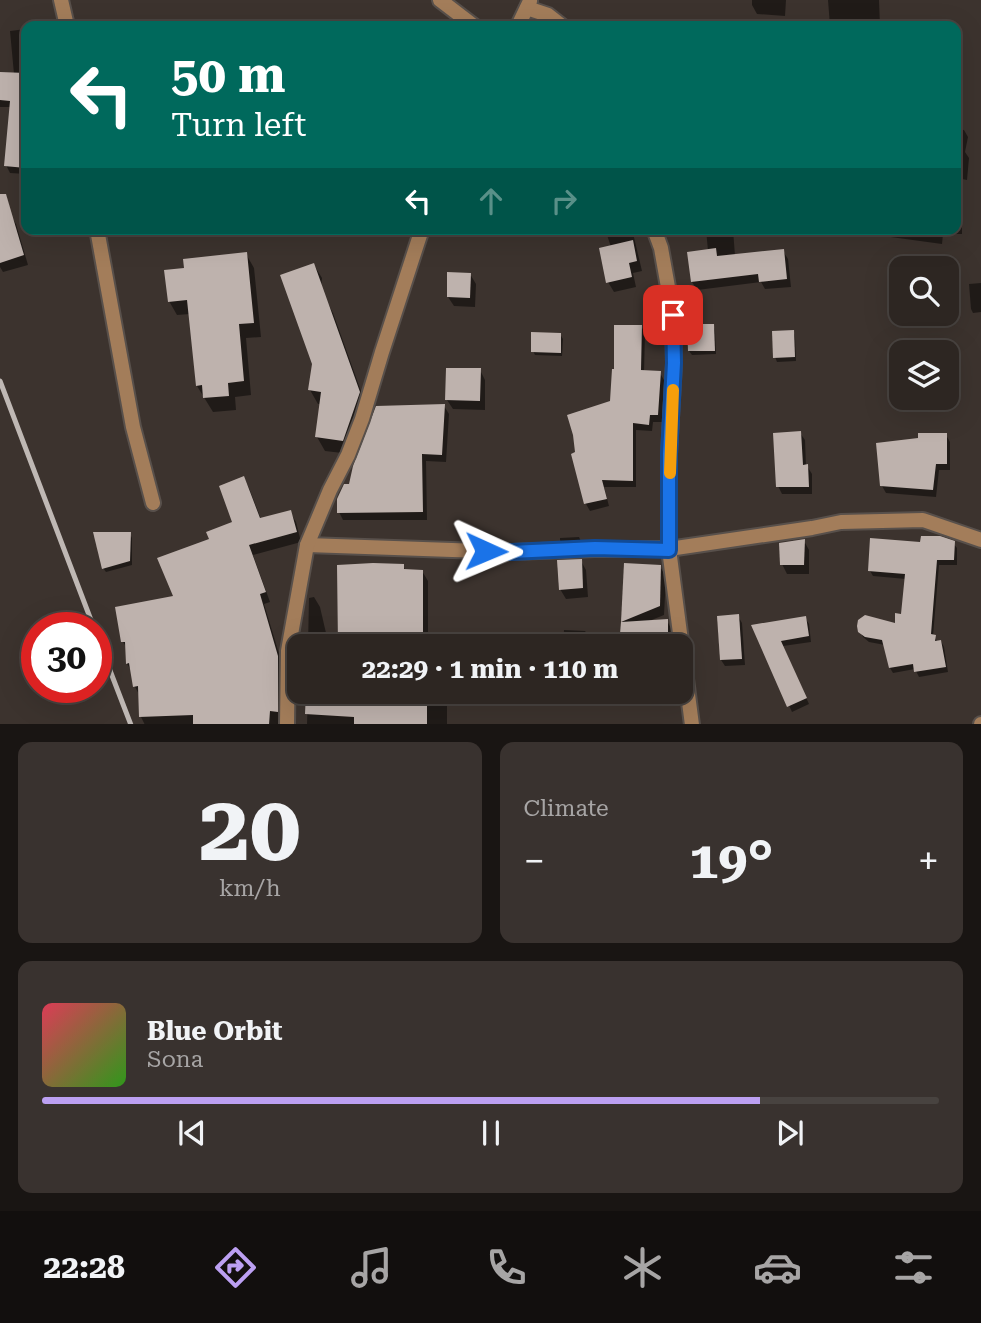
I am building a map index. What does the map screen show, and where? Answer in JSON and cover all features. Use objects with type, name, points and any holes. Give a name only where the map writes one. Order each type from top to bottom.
[{"type":"street","points":[[61,0],[66,21]]},
{"type":"street","points":[[440,0],[467,21]]},
{"type":"street","points":[[520,21],[529,4],[556,21]]},
{"type":"street","points":[[98,235],[133,427],[153,503]]},
{"type":"street","points":[[287,724],[288,651],[307,545],[362,419],[420,235]]},
{"type":"street","points":[[656,235],[673,315],[669,550],[692,724]]},
{"type":"street","points":[[307,545],[511,552],[595,548],[669,550],[841,522],[923,520],[981,540]]},
{"type":"building","points":[[0,72],[21,73],[21,168],[4,166],[10,101],[0,100]]},
{"type":"building","points":[[0,194],[6,194],[24,255],[0,263]]},
{"type":"building","points":[[633,240],[637,261],[629,263],[632,277],[606,283],[599,248]]},
{"type":"building","points":[[716,248],[717,256],[784,249],[787,279],[759,282],[758,274],[691,282],[687,252]]},
{"type":"building","points":[[247,252],[254,323],[239,324],[244,381],[228,383],[229,396],[203,398],[202,385],[196,386],[187,300],[168,302],[164,270],[184,268],[183,259]]},
{"type":"building","points":[[314,263],[360,392],[343,441],[315,437],[321,392],[308,390],[312,364],[280,275]]},
{"type":"building","points":[[447,272],[471,273],[470,298],[447,297]]},
{"type":"building","points":[[687,324],[714,324],[715,351],[688,351]]},
{"type":"building","points":[[614,325],[642,325],[641,370],[661,371],[658,415],[650,415],[649,425],[633,423],[633,481],[602,480],[607,499],[584,504],[571,454],[575,452],[567,415],[610,401],[614,369]]},
{"type":"building","points":[[794,330],[795,357],[773,358],[772,331]]},
{"type":"building","points":[[531,332],[561,333],[561,353],[531,352]]},
{"type":"building","points":[[446,368],[481,368],[480,401],[445,400]]},
{"type":"building","points":[[445,404],[442,455],[422,454],[423,512],[337,513],[337,499],[344,484],[349,484],[353,466],[376,406]]},
{"type":"building","points":[[801,431],[803,465],[808,464],[809,487],[776,487],[773,433]]},
{"type":"building","points":[[918,433],[947,433],[947,464],[936,464],[933,490],[880,486],[876,443],[918,438]]},
{"type":"building","points":[[244,476],[260,518],[291,510],[297,532],[249,545],[266,592],[260,594],[278,656],[278,712],[270,711],[269,724],[193,724],[193,715],[139,717],[138,686],[133,687],[129,663],[126,664],[125,642],[121,642],[115,607],[173,596],[157,558],[209,539],[206,532],[232,522],[219,486]]},
{"type":"building","points":[[93,532],[131,532],[130,561],[102,569]]},
{"type":"building","points":[[921,536],[940,536],[955,541],[954,560],[937,560],[931,634],[936,635],[935,641],[941,640],[946,667],[914,672],[913,664],[889,668],[882,640],[865,637],[858,632],[857,626],[858,620],[865,615],[895,623],[895,613],[901,614],[905,574],[868,571],[870,538],[920,542]]},
{"type":"building","points":[[805,539],[804,565],[780,565],[779,543]]},
{"type":"building","points":[[582,559],[583,588],[559,590],[557,560]]},
{"type":"building","points":[[624,563],[661,565],[660,606],[621,622]]},
{"type":"building","points":[[404,564],[404,569],[423,570],[423,634],[338,634],[337,565]]},
{"type":"building","points":[[739,614],[742,659],[720,660],[717,616]]},
{"type":"building","points":[[806,616],[809,636],[781,641],[807,698],[787,707],[751,625]]},
{"type":"building","points":[[668,619],[668,634],[620,634],[621,622]]},
{"type":"building","points":[[305,704],[427,704],[427,724],[354,724],[354,717],[305,714]]},
{"type":"railway","points":[[0,381],[88,612]]},
{"type":"railway","points":[[112,676],[131,724]]},
{"type":"slow traffic","points":[[670,473],[673,390]]},
{"type":"route","points":[[486,551],[595,548],[669,550],[673,315]]}]
